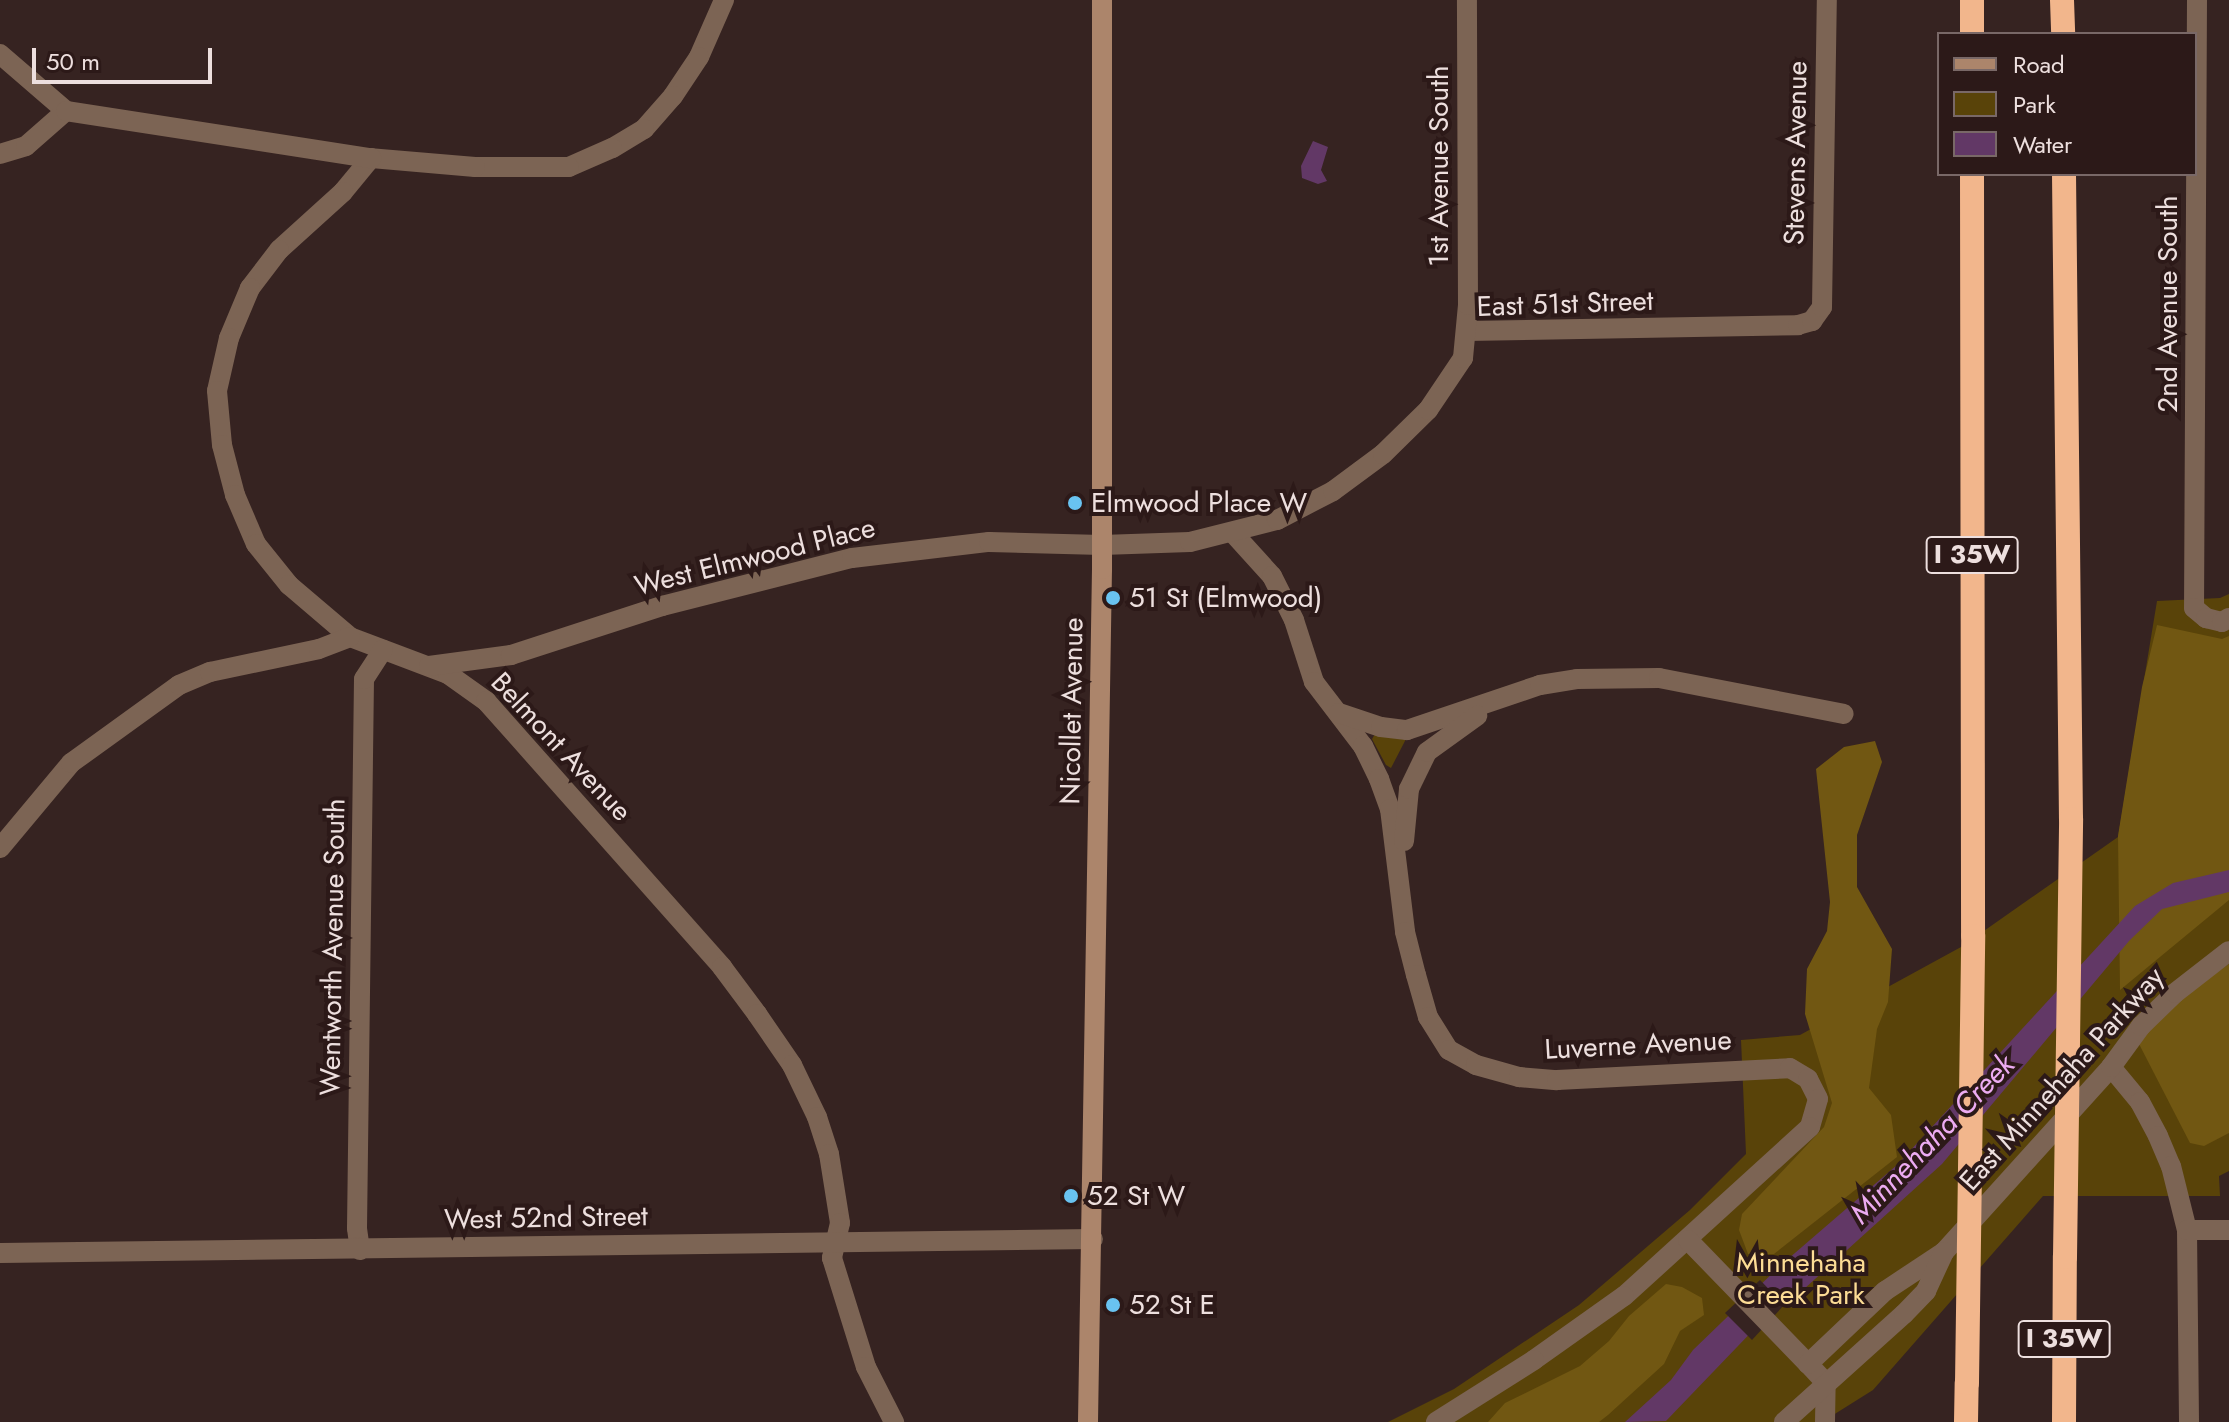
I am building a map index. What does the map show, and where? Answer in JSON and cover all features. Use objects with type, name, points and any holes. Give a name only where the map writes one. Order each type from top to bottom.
[{"type":"highway","points":[[1972,0],[1972,32]]},
{"type":"highway","points":[[2062,0],[2063,32]]},
{"type":"highway","name":"I 35W","points":[[1966,1422],[1973,936],[1972,176]]},
{"type":"highway","name":"I 35W","points":[[2064,176],[2071,819],[2064,1422]]},
{"type":"main road","name":"Nicollet Avenue","points":[[1088,1422],[1102,545],[1102,0]]},
{"type":"street","points":[[0,54],[66,111],[371,158],[475,167],[569,167],[612,148],[644,129],[673,96],[699,57],[724,0]]},
{"type":"street","name":"1st Avenue South","points":[[1467,0],[1467,331]]},
{"type":"street","name":"Stevens Avenue","points":[[1822,307],[1827,0]]},
{"type":"street","name":"2nd Avenue South","points":[[2197,0],[2197,32]]},
{"type":"street","points":[[0,154],[26,146],[66,111]]},
{"type":"street","name":"Belmont Avenue","points":[[371,158],[343,192],[279,250],[250,288],[229,338],[217,391],[222,445],[235,495],[256,544],[289,585],[350,637],[448,674],[486,701],[722,967],[757,1014],[792,1065],[817,1117],[829,1154],[838,1203],[840,1223],[832,1258],[866,1367],[894,1422]]},
{"type":"street","name":"2nd Avenue South","points":[[2196,176],[2194,608],[2206,618],[2222,622],[2229,618]]},
{"type":"street","name":"East 51st Street","points":[[1102,545],[1190,542],[1233,533],[1277,520],[1333,491],[1383,454],[1436,398],[1463,358],[1467,331],[1798,325],[1812,321],[1822,307]]},
{"type":"street","name":"Luverne Avenue","points":[[1233,533],[1272,576],[1294,620],[1307,667],[1363,746],[1379,779],[1390,809],[1405,932],[1416,975],[1428,1017],[1449,1050],[1476,1065],[1519,1077],[1557,1080],[1790,1068],[1808,1079],[1818,1099],[1810,1127],[1688,1240]]},
{"type":"street","name":"West Elmwood Place","points":[[429,666],[511,655],[662,606],[852,558],[989,542],[1102,545]]},
{"type":"street","points":[[0,848],[71,763],[168,692],[210,672],[319,649],[350,637]]},
{"type":"street","name":"Wentworth Avenue South","points":[[360,1250],[357,1228],[364,679],[383,650]]},
{"type":"street","points":[[1339,713],[1381,727],[1407,730],[1540,685],[1577,679],[1659,678],[1844,714]]},
{"type":"street","name":"Luverne Avenue","points":[[1402,888],[1405,808],[1409,789],[1427,752],[1504,697]]},
{"type":"street","name":"East Minnehaha Parkway","points":[[1808,1364],[1885,1291],[1944,1252],[2111,1067],[2141,1026],[2175,993],[2229,951]]},
{"type":"street","points":[[2111,1067],[2140,1102],[2158,1136],[2171,1166],[2187,1230],[2189,1422]]},
{"type":"street","points":[[2187,1230],[2229,1230]]},
{"type":"street","name":"West 52nd Street","points":[[0,1253],[1093,1239]]},
{"type":"street","points":[[1444,1418],[1589,1322],[1688,1240],[1826,1383],[1825,1422]]},
{"type":"street","name":"East Minnehaha Parkway","points":[[1784,1422],[1856,1360],[1926,1291],[1944,1252]]},
{"type":"green space","name":"Minnehaha Creek Park","points":[[2229,594],[2229,1171],[2219,1176],[2220,1196],[2043,1196],[1873,1390],[1822,1422],[1388,1422],[1454,1389],[1579,1305],[1690,1210],[1746,1154],[1741,1040],[1800,1035],[1961,947],[2118,837],[2157,601],[2220,598]]},
{"type":"green space","points":[[1375,734],[1406,739],[1391,768],[1386,765],[1372,739]]},
{"type":"shaded area","points":[[2157,625],[2222,639],[2229,636],[2229,900],[2120,990],[2118,836],[2142,687]]},
{"type":"shaded area","points":[[1875,741],[1882,762],[1857,835],[1857,887],[1892,949],[1888,1002],[1877,1029],[1869,1088],[1891,1115],[1897,1157],[1774,1254],[1748,1254],[1739,1230],[1742,1214],[1824,1127],[1832,1103],[1805,1014],[1807,969],[1827,931],[1830,902],[1816,769],[1844,747]]},
{"type":"shaded area","points":[[2229,964],[2229,1133],[2204,1146],[2190,1143],[2138,1042],[2179,999]]},
{"type":"shaded area","points":[[1666,1284],[1682,1287],[1702,1298],[1704,1315],[1680,1331],[1664,1364],[1599,1422],[1488,1422],[1505,1403],[1580,1366]]},
{"type":"water","points":[[1313,141],[1328,147],[1321,170],[1327,181],[1318,184],[1302,178],[1301,166]]},
{"type":"water","name":"Minnehaha Creek","points":[[2229,870],[2229,892],[2162,909],[2129,941],[1942,1164],[1804,1289],[1789,1293],[1666,1421],[1625,1422],[1671,1380],[1693,1350],[1781,1265],[1897,1165],[2135,906],[2173,883]]},
{"type":"pier","points":[[1760,1280],[1784,1305],[1752,1340],[1725,1313]]},
{"type":"place","name":"Elmwood Place W","points":[[1075,503]]},
{"type":"place","name":"51 St (Elmwood)","points":[[1113,598]]},
{"type":"place","name":"52 St W","points":[[1071,1196]]},
{"type":"place","name":"52 St E","points":[[1113,1305]]}]
